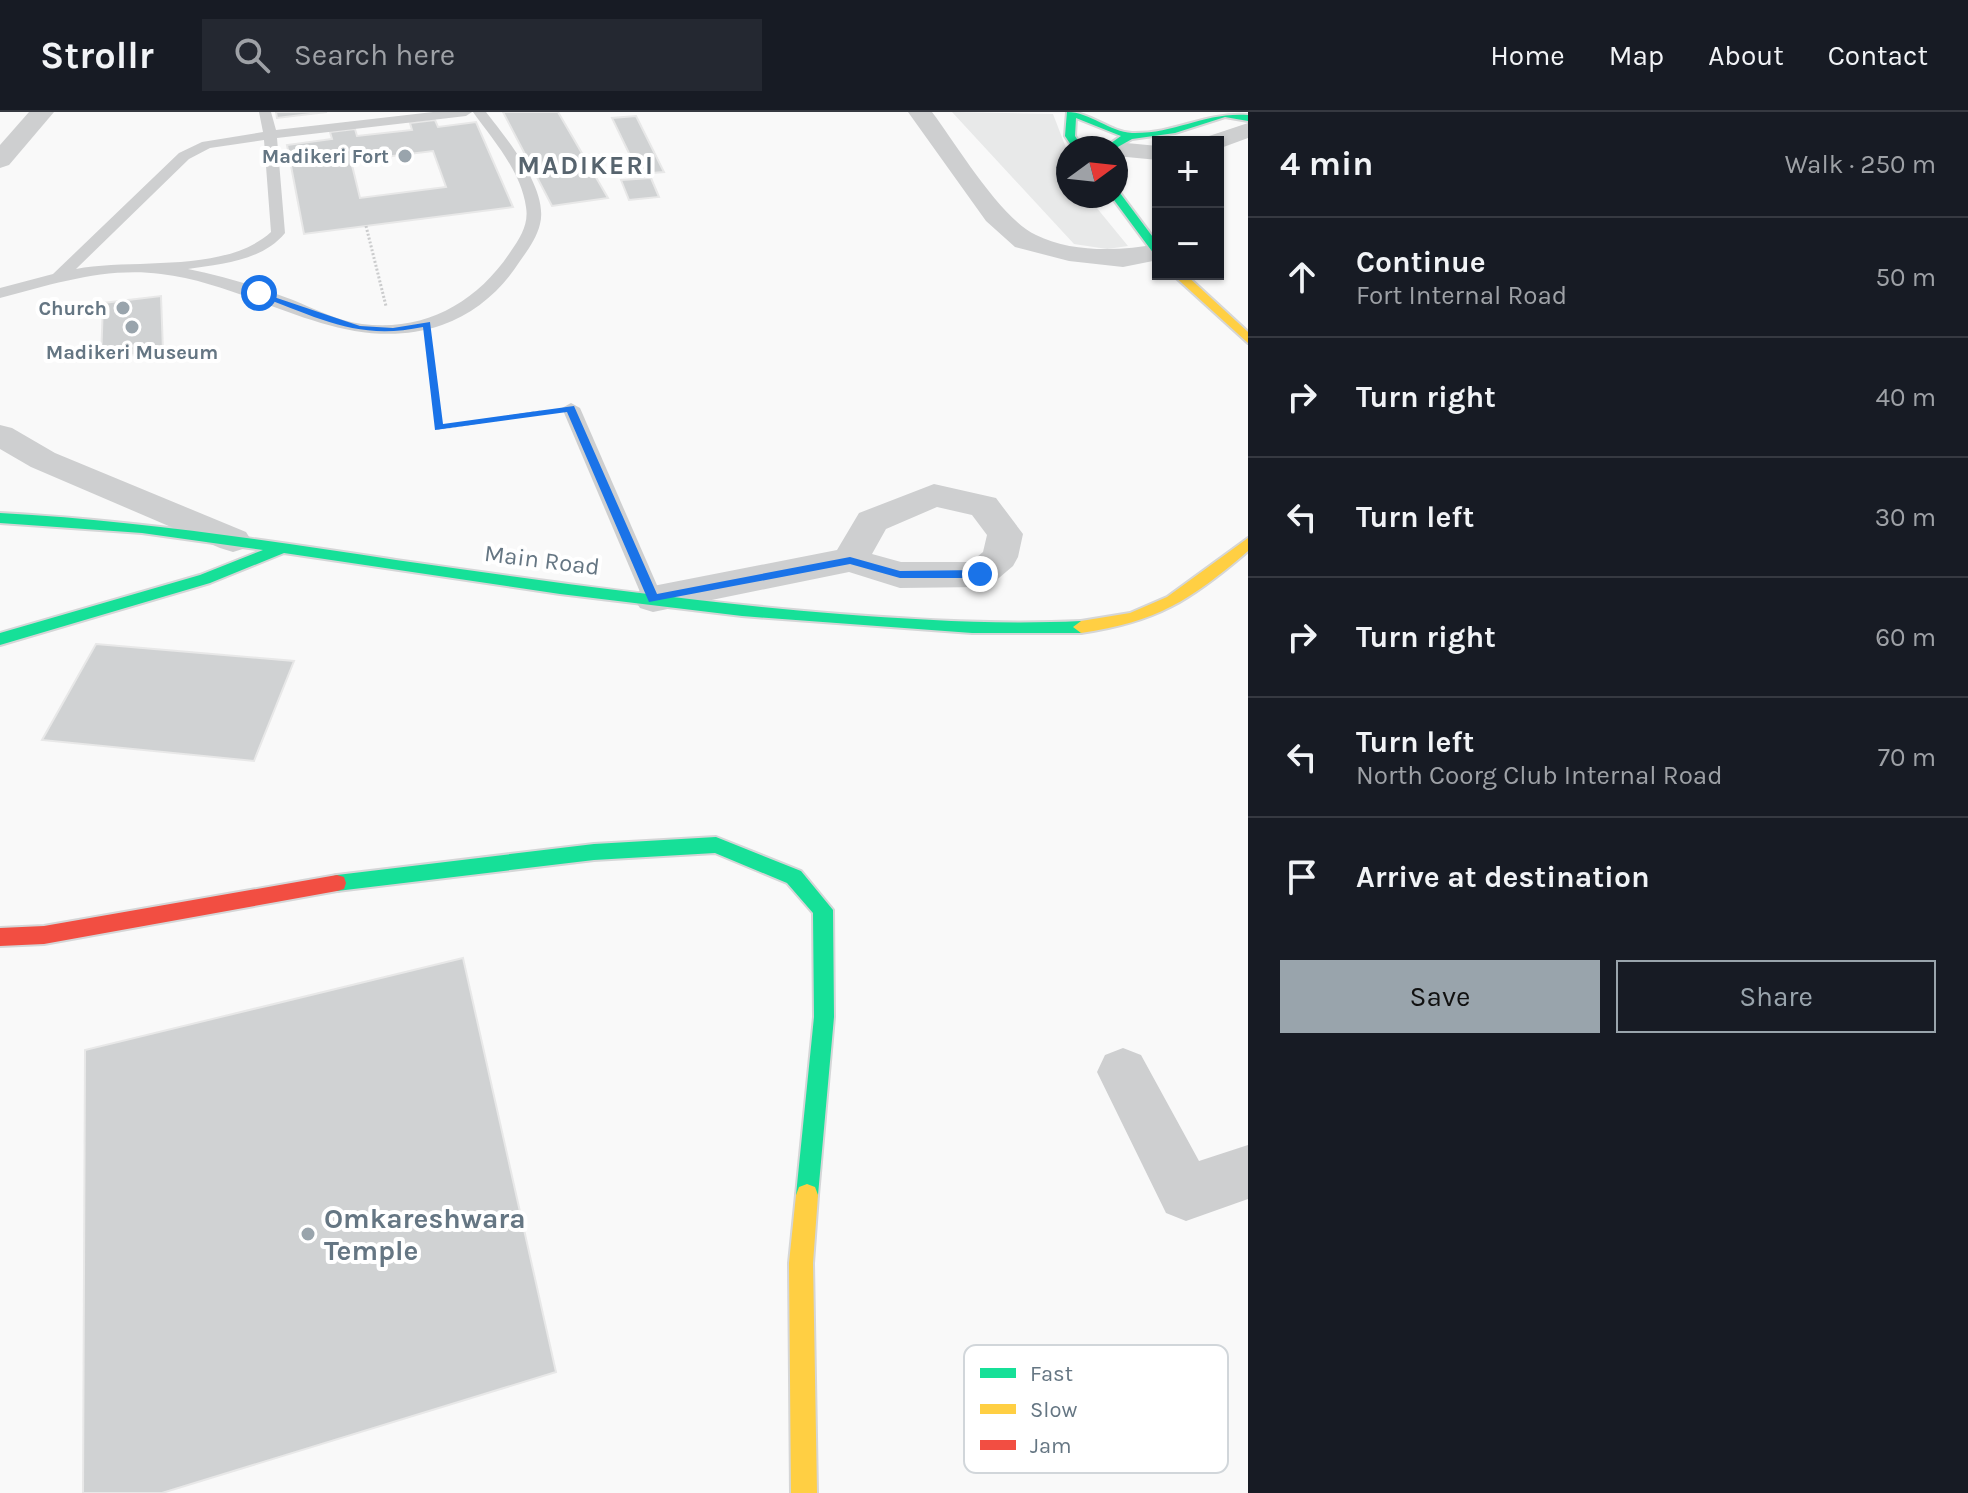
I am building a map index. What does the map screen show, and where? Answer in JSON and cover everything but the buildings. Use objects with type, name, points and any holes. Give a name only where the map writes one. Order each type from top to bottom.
[{"type":"main road","points":[[1070,136],[1070,113],[1111,136]]},
{"type":"main road","points":[[1128,141],[1172,131],[1227,113],[1248,118]]},
{"type":"main road","points":[[1126,208],[1152,244]]},
{"type":"main road","points":[[1184,280],[1248,339]]},
{"type":"main road","name":"Main Road","points":[[0,518],[126,525],[759,613],[993,629],[1072,628],[1153,613],[1183,596],[1248,543]]},
{"type":"main road","points":[[0,639],[205,579],[281,548]]},
{"type":"main road","points":[[0,937],[44,935],[303,887],[594,852],[716,845],[794,877],[823,910],[824,1017],[801,1263],[804,1493]]},
{"type":"street","points":[[0,160],[42,112]]},
{"type":"street","points":[[920,112],[995,215],[1025,241],[1069,253],[1123,259],[1152,253]]},
{"type":"street","points":[[1224,139],[1248,130]]},
{"type":"street","points":[[1128,144],[1152,151]]},
{"type":"street","points":[[0,435],[43,460],[233,540]]},
{"type":"street","points":[[653,599],[850,560]]},
{"type":"street","points":[[1123,1072],[1186,1193],[1248,1172]]},
{"type":"lane","points":[[0,293],[93,270],[161,269],[247,253],[269,245],[278,233],[270,135],[265,112]]},
{"type":"lane","points":[[58,277],[184,156],[207,145],[466,112]]},
{"type":"lane","points":[[161,269],[259,293],[345,325],[393,331],[427,324],[481,300],[503,277],[534,220],[534,208],[505,146],[479,112]]},
{"type":"lane","points":[[571,408],[653,599]]},
{"type":"path","points":[[366,226],[393,331]]},
{"type":"path","points":[[427,324],[438,428],[571,408]]},
{"type":"shaded area","points":[[952,112],[1053,114],[1061,136],[1056,136],[1056,208],[1097,208],[1128,246],[1107,249],[1074,244]]},
{"type":"traffic: fast","points":[[1128,137],[1172,131],[1229,112]]},
{"type":"traffic: fast","points":[[1070,136],[1071,113],[1129,136]]},
{"type":"traffic: fast","points":[[1226,114],[1248,118]]},
{"type":"traffic: fast","points":[[1126,208],[1152,244]]},
{"type":"traffic: fast","points":[[0,518],[189,534],[742,611],[972,628],[1081,627]]},
{"type":"traffic: fast","points":[[0,639],[205,579],[281,548]]},
{"type":"traffic: fast","points":[[337,883],[594,852],[716,845],[794,877],[823,910],[824,1017],[807,1195]]},
{"type":"traffic: slow","points":[[1184,280],[1248,339]]},
{"type":"traffic: slow","points":[[1081,627],[1133,618],[1173,601],[1248,543]]},
{"type":"traffic: slow","points":[[804,1493],[801,1263],[807,1195]]},
{"type":"traffic: jam","points":[[0,937],[44,935],[337,883]]},
{"type":"place","name":"Madikeri Fort","points":[[405,156]]},
{"type":"place","name":"Church","points":[[123,308]]},
{"type":"place","name":"Madikeri Museum","points":[[132,327]]},
{"type":"place","name":"Omkareshwara Temple","points":[[308,1234]]},
{"type":"district","name":"MADIKERI","points":[[586,165]]},
{"type":"route","points":[[259,293],[332,322],[359,329],[393,331],[427,324],[438,428],[571,408],[653,599],[850,560],[900,575],[980,574]]}]
